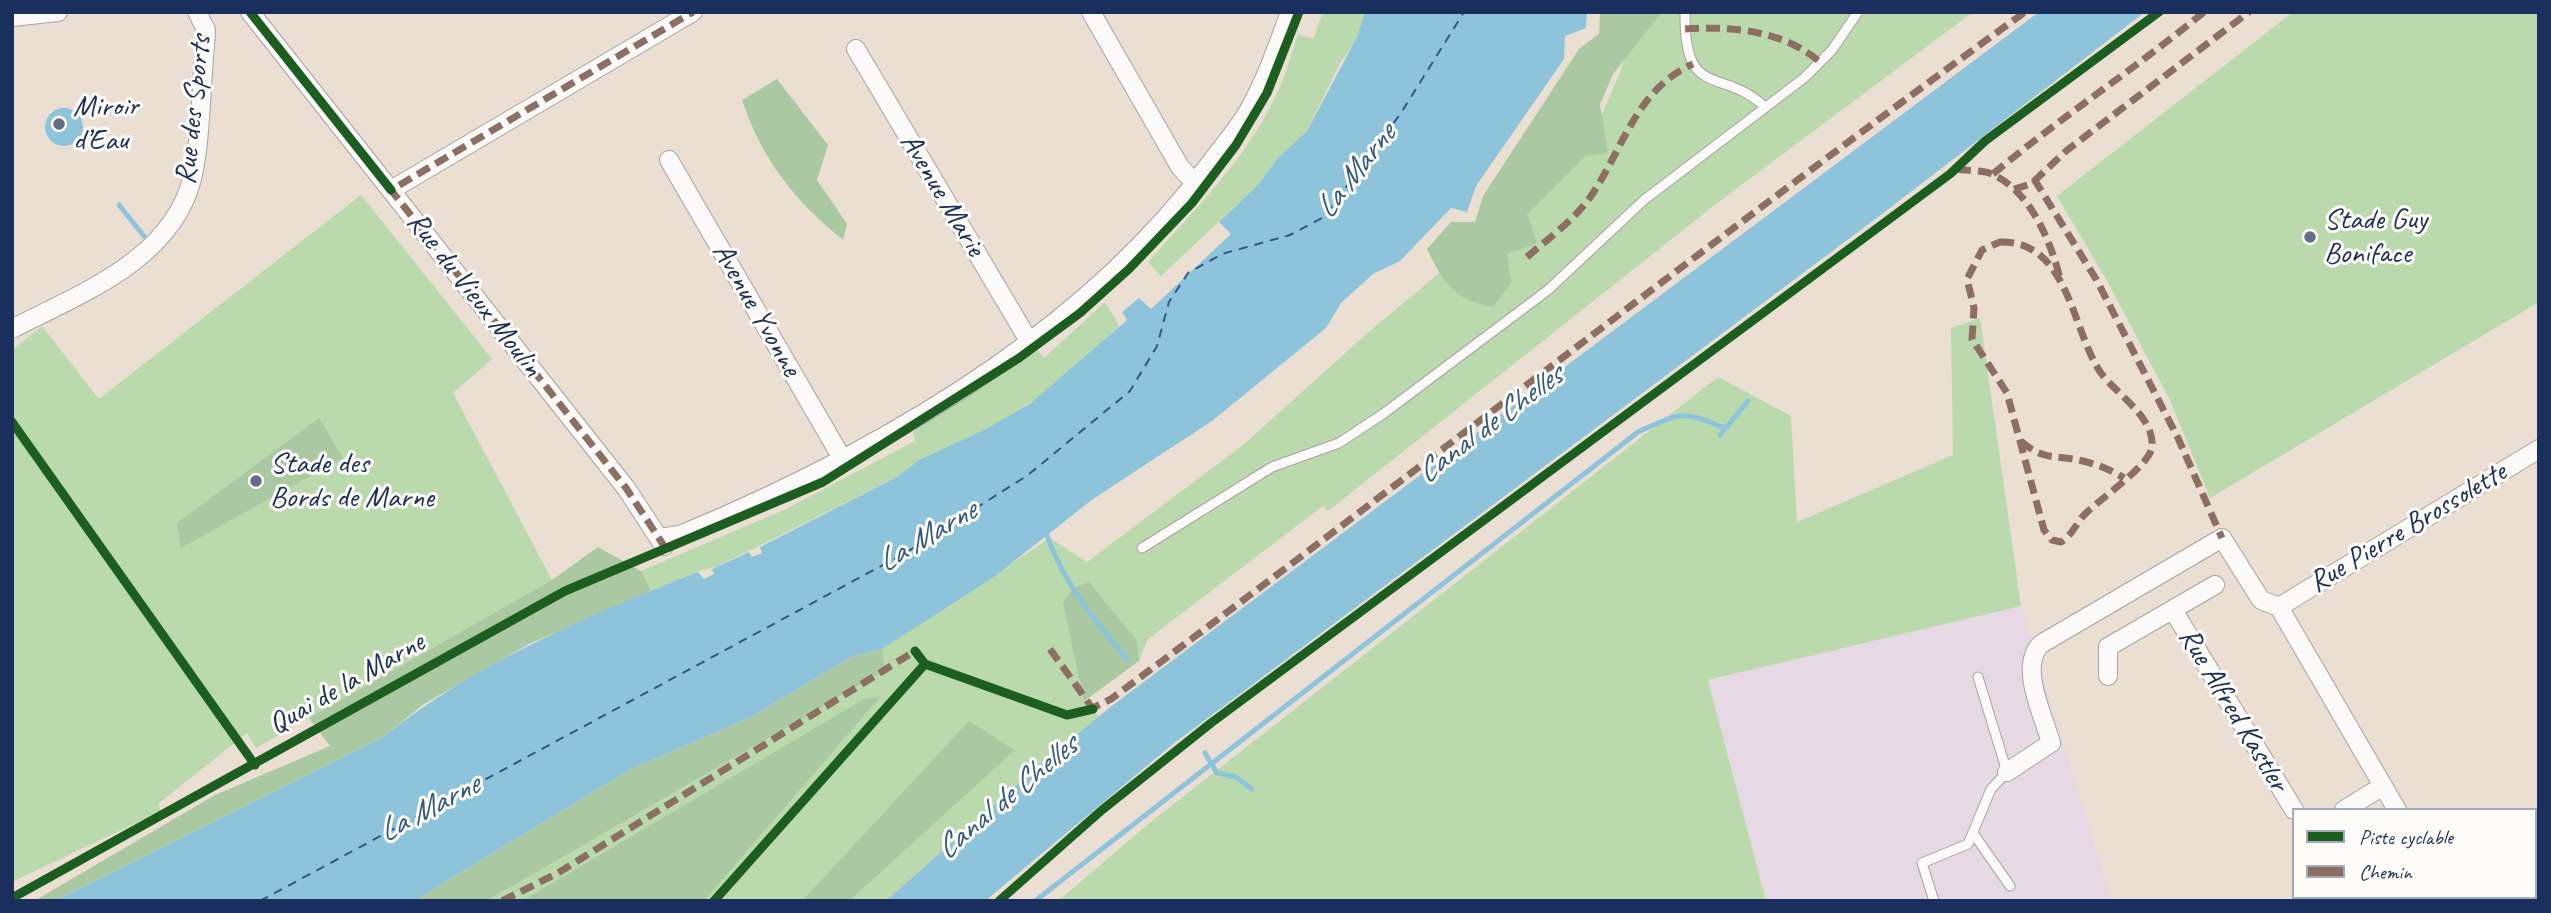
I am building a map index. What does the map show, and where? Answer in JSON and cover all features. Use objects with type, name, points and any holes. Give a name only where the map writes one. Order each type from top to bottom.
[{"type":"street","points":[[12,17],[58,12]]},
{"type":"street","name":"Rue des Sports","points":[[12,329],[115,275],[135,261],[164,232],[184,202],[192,178],[205,46],[206,30],[197,12]]},
{"type":"street","name":"Rue du Vieux Moulin","points":[[250,12],[626,488],[663,544],[756,504],[843,460]]},
{"type":"street","points":[[391,190],[693,12]]},
{"type":"street","points":[[1091,12],[1180,167],[1195,183]]},
{"type":"street","points":[[843,460],[948,396],[1029,341],[1096,289],[1195,183],[1247,113],[1269,67],[1290,12]]},
{"type":"street","name":"Avenue Marie","points":[[856,49],[1029,341]]},
{"type":"street","name":"Avenue Yvonne","points":[[669,160],[843,460]]},
{"type":"street","name":"Rue Pierre Brossolette","points":[[2278,607],[2539,449]]},
{"type":"street","points":[[2007,772],[2051,743],[2030,667],[2035,650],[2222,538],[2261,600],[2278,607],[2396,808]]},
{"type":"street","points":[[2108,677],[2108,648],[2215,585]]},
{"type":"street","name":"Rue Alfred Kastler","points":[[2173,610],[2293,808]]},
{"type":"street","points":[[2347,808],[2383,786]]},
{"type":"lane","points":[[1685,12],[1688,47],[1697,70],[1710,80],[1742,93],[1764,106]]},
{"type":"lane","points":[[1142,548],[1272,467],[1339,443],[1383,414],[1567,274],[1644,200],[1820,62],[1846,32],[1858,12]]},
{"type":"lane","points":[[1934,901],[1922,863],[1968,844],[1991,789],[2007,772],[1978,677]]},
{"type":"lane","points":[[1973,833],[2010,886]]},
{"type":"shaded area","points":[[2021,606],[2112,901],[1766,901],[1708,680]]},
{"type":"green space","points":[[1323,12],[1367,12],[1362,33],[1340,63],[1307,131],[1280,157],[1257,186],[1161,276],[1148,262],[1235,162],[1280,88],[1298,34],[1313,39]]},
{"type":"green space","points":[[1600,12],[1662,12],[1613,74],[1600,105],[1608,153],[1585,156],[1527,214],[1537,243],[1507,254],[1511,283],[1493,307],[1469,300],[1459,295],[1445,281],[1427,249],[1451,222],[1475,222],[1483,196],[1579,49],[1599,34]]},
{"type":"green space","points":[[1638,12],[1973,12],[1716,204],[1328,511],[1323,506],[1148,639],[1139,661],[1084,701],[1099,717],[1008,792],[886,901],[414,901],[882,649],[1050,538],[1087,562],[1243,445],[1371,330],[1491,230],[1593,134],[1620,73]]},
{"type":"green space","name":"Stade Guy Boniface","points":[[2293,12],[2539,12],[2539,302],[2210,498],[2170,400],[2106,279],[2057,196]]},
{"type":"green space","points":[[777,79],[828,145],[817,180],[847,224],[843,240],[795,194],[770,160],[750,122],[742,100]]},
{"type":"green space","name":"Stade des Bords de Marne","points":[[361,195],[492,359],[453,393],[552,580],[256,748],[247,733],[158,804],[161,811],[12,882],[12,350],[42,326],[99,399]]},
{"type":"green space","points":[[1105,302],[1119,325],[1081,364],[1043,395],[989,428],[919,460],[897,477],[761,545],[713,568],[698,571],[677,584],[651,591],[641,571],[786,509],[915,441],[913,432],[1038,350],[1044,358]]},
{"type":"green space","points":[[1980,318],[2021,606],[1708,680],[1766,901],[1058,901],[1147,825],[1718,377],[1791,416],[1797,522],[1953,455],[1951,328]]},
{"type":"green space","points":[[319,418],[343,458],[181,548],[177,523]]},
{"type":"green space","points":[[598,547],[641,571],[651,591],[529,644],[424,704],[383,737],[55,901],[34,901],[215,795],[330,746],[309,718],[552,580]]},
{"type":"green space","points":[[1089,582],[1137,641],[1139,661],[1084,701],[1063,603],[1072,589]]},
{"type":"green space","points":[[882,649],[885,670],[485,901],[414,901],[629,770],[751,717],[851,657]]},
{"type":"green space","points":[[880,697],[704,901],[522,901],[864,699]]},
{"type":"green space","points":[[969,721],[1015,750],[849,901],[802,901]]},
{"type":"water","name":"La Marne","points":[[1365,12],[1587,12],[1586,28],[1565,36],[1564,59],[1476,186],[1467,212],[1451,208],[1400,261],[1373,274],[1341,303],[1326,328],[1212,421],[1093,499],[994,577],[882,649],[851,657],[751,717],[629,770],[414,901],[55,901],[383,737],[456,686],[534,643],[698,572],[704,579],[714,574],[712,569],[749,552],[752,557],[762,553],[760,547],[897,477],[919,460],[986,429],[1031,403],[1127,320],[1122,312],[1139,298],[1151,309],[1231,234],[1219,222],[1257,186],[1279,157],[1307,131],[1357,37]]},
{"type":"water","name":"Canal de Chelles","points":[[2039,12],[2145,12],[1878,217],[1173,744],[985,901],[886,901],[1008,792],[1109,708]]},
{"type":"water","points":[[64,108],[78,113],[83,127],[78,141],[64,146],[50,141],[45,127],[50,113]]},
{"type":"waterway","points":[[119,205],[144,236]]},
{"type":"waterway","points":[[1720,435],[1748,401]]},
{"type":"waterway","points":[[1035,901],[1638,432],[1664,420],[1681,416],[1699,418],[1725,428]]},
{"type":"waterway","points":[[1045,530],[1069,582],[1127,659]]},
{"type":"waterway","points":[[1205,753],[1217,773],[1236,777],[1252,789]]},
{"type":"ferry route","points":[[260,901],[907,552],[1028,475],[1130,391],[1157,346],[1169,302],[1188,273],[1222,254],[1290,235],[1324,217],[1401,113],[1464,12]]},
{"type":"marked path","points":[[666,549],[626,488],[391,190],[693,12]]},
{"type":"marked path","points":[[1087,711],[1111,699],[1795,182],[2025,12]]},
{"type":"marked path","points":[[1993,174],[2204,12]]},
{"type":"marked path","points":[[2014,189],[2031,184],[2066,151],[2249,12]]},
{"type":"marked path","points":[[1685,29],[1721,28],[1756,32],[1790,43],[1820,62]]},
{"type":"marked path","points":[[1527,257],[1579,211],[1593,193],[1645,103],[1658,88],[1693,64]]},
{"type":"marked path","points":[[1957,169],[1990,173],[2019,193],[2029,205],[2044,233],[2060,278]]},
{"type":"marked path","points":[[2034,179],[2096,279],[2178,438],[2222,538]]},
{"type":"marked path","points":[[2000,242],[2023,245],[2041,256],[2055,272],[2066,291],[2091,356],[2101,373],[2141,416],[2151,436],[2152,447],[2143,463],[2085,514],[2061,542],[2052,540],[2044,530],[2007,393],[1972,339],[1974,308],[1967,279],[1982,250],[2000,242]]},
{"type":"marked path","points":[[2021,441],[2044,455],[2089,463],[2124,478]]},
{"type":"marked path","points":[[1050,649],[1093,709]]},
{"type":"marked path","points":[[502,901],[558,873],[915,651],[919,656]]},
{"type":"cycle path","points":[[250,12],[391,190]]},
{"type":"cycle path","name":"Quai de la Marne","points":[[12,898],[565,591],[823,482],[1019,358],[1080,313],[1129,269],[1192,203],[1236,145],[1267,93],[1299,12]]},
{"type":"cycle path","points":[[999,901],[1102,810],[1211,723],[1950,174],[1985,141],[2159,12]]},
{"type":"cycle path","points":[[12,422],[255,765]]},
{"type":"cycle path","points":[[915,651],[925,664],[1067,715],[1093,709]]},
{"type":"cycle path","points":[[714,901],[925,664]]},
{"type":"place","name":"Miroir d’Eau","points":[[59,124]]},
{"type":"place","name":"Stade Guy Boniface","points":[[2310,237]]},
{"type":"place","name":"Stade des Bords de Marne","points":[[256,481]]}]
